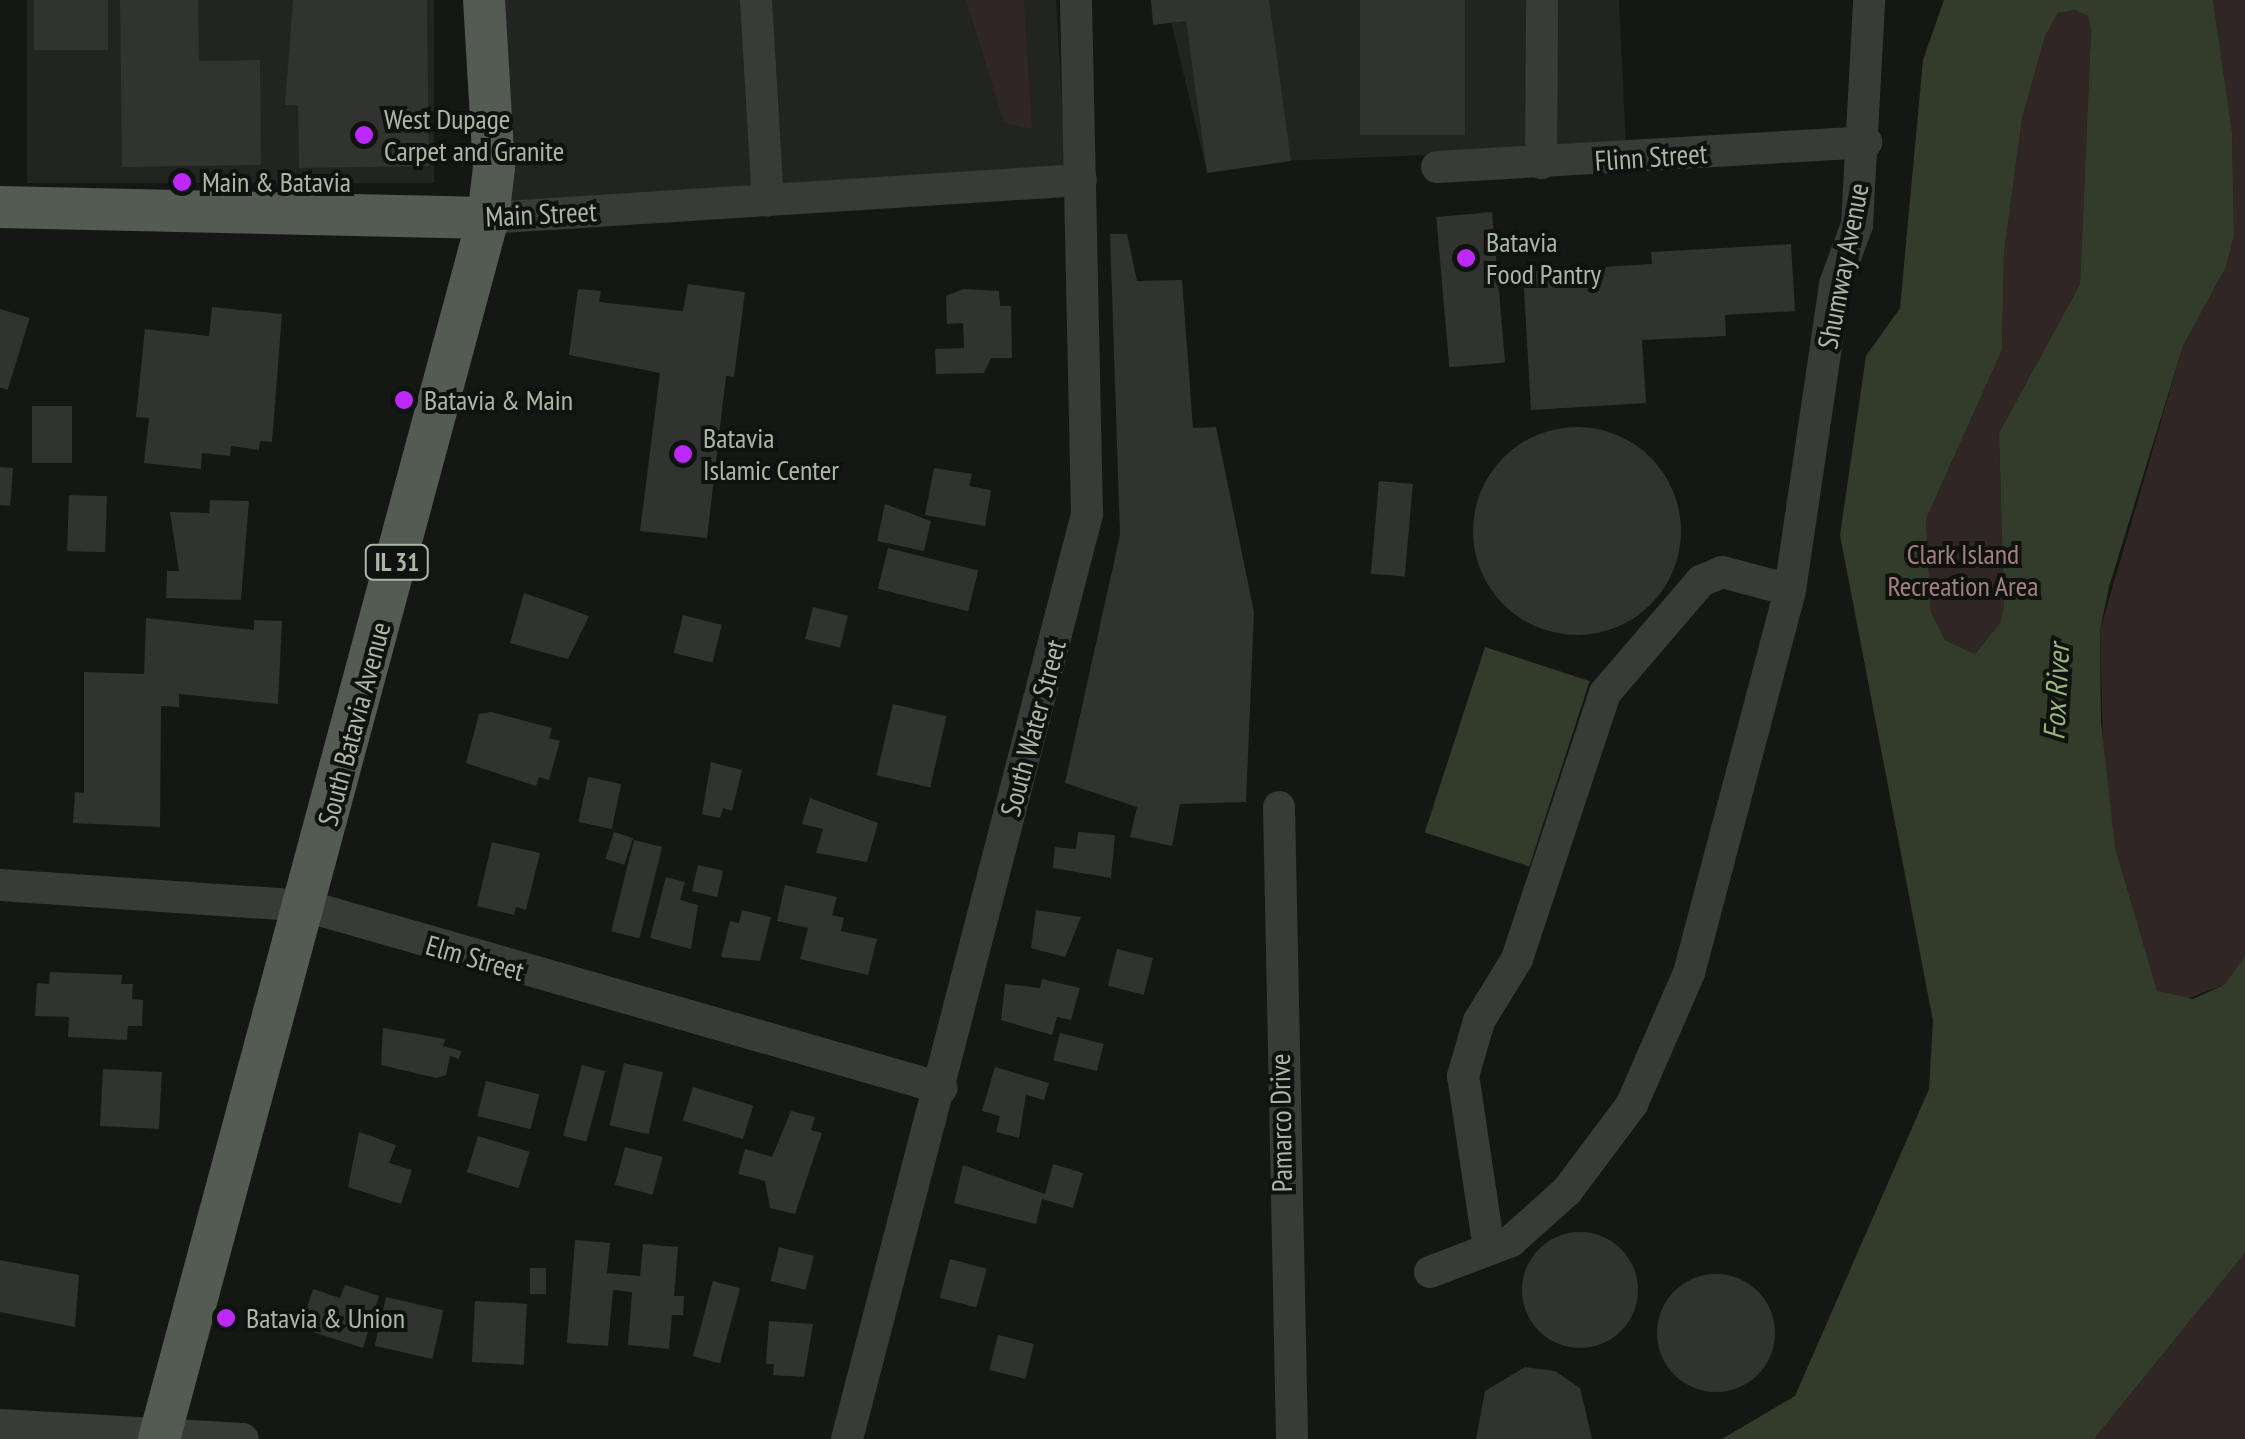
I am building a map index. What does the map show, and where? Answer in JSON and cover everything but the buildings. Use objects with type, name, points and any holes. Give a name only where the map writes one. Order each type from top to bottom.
[{"type":"main road","name":"South Batavia Avenue","points":[[160,1436],[306,906],[488,218],[494,168],[484,0]]},
{"type":"main road","name":"Main Street","points":[[0,207],[488,218]]},
{"type":"street","points":[[756,0],[768,201]]},
{"type":"street","name":"South Water Street","points":[[847,1439],[1087,514],[1076,0]]},
{"type":"street","points":[[1541,163],[1542,0]]},
{"type":"street","name":"Shumway Avenue","points":[[1430,1272],[1510,1242],[1567,1192],[1632,1104],[1689,973],[1790,590],[1836,284],[1857,224],[1866,142],[1869,0]]},
{"type":"street","name":"Flinn Street","points":[[1437,167],[1866,142]]},
{"type":"street","name":"Main Street","points":[[488,218],[1080,180]]},
{"type":"street","points":[[1490,1250],[1463,1076],[1480,1021],[1517,959],[1605,693],[1701,581],[1722,572],[1790,590]]},
{"type":"street","name":"Pamarco Drive","points":[[1278,806],[1292,1439]]},
{"type":"street","name":"Elm Street","points":[[0,885],[306,906],[940,1088]]},
{"type":"street","points":[[0,1425],[243,1439]]},
{"type":"shaded area","points":[[27,0],[434,0],[434,183],[27,183]]},
{"type":"shaded area","points":[[495,0],[1056,0],[1066,171],[507,210]]},
{"type":"shaded area","points":[[1166,0],[1619,0],[1626,147],[1205,164]]},
{"type":"green space","points":[[966,0],[1024,0],[1032,129],[1004,123]]},
{"type":"green space","name":"Clark Island Recreation Area","points":[[2213,0],[2245,0],[2245,956],[2224,985],[2181,1001],[2157,992],[2115,847],[2104,787],[2100,630],[2183,346],[2226,267],[2234,236],[2232,131]]},
{"type":"green space","name":"Clark Island Recreation Area","points":[[2075,10],[2088,16],[2091,32],[2080,284],[1999,433],[2004,604],[2000,623],[1975,654],[1945,640],[1931,612],[1926,519],[2002,350],[2004,253],[2022,119],[2045,36],[2058,13]]},
{"type":"green space","points":[[2245,1253],[2245,1439],[2094,1439]]},
{"type":"water","name":"Fox River","points":[[1944,0],[2213,0],[2232,131],[2234,236],[2226,267],[2183,346],[2109,587],[2100,630],[2101,722],[2115,847],[2157,991],[2193,999],[2224,985],[2245,956],[2245,1253],[2094,1439],[1722,1439],[1795,1396],[1929,1089],[1933,1021],[1840,535],[1866,356],[1900,308],[1923,60]],"holes":[[[2075,10],[2088,16],[2091,32],[2080,284],[1999,433],[2004,604],[2000,623],[1975,654],[1945,640],[1931,612],[1926,519],[2002,350],[2004,253],[2022,119],[2045,36],[2058,13]]]},
{"type":"water","points":[[1485,647],[1590,681],[1529,866],[1425,832]]},
{"type":"place","name":"West Dupage Carpet and Granite","points":[[364,135]]},
{"type":"place","name":"Main & Batavia","points":[[182,182]]},
{"type":"place","name":"Batavia Food Pantry","points":[[1466,258]]},
{"type":"place","name":"Batavia & Main","points":[[404,400]]},
{"type":"place","name":"Batavia Islamic Center","points":[[683,454]]},
{"type":"place","name":"Batavia & Union","points":[[226,1318]]}]
